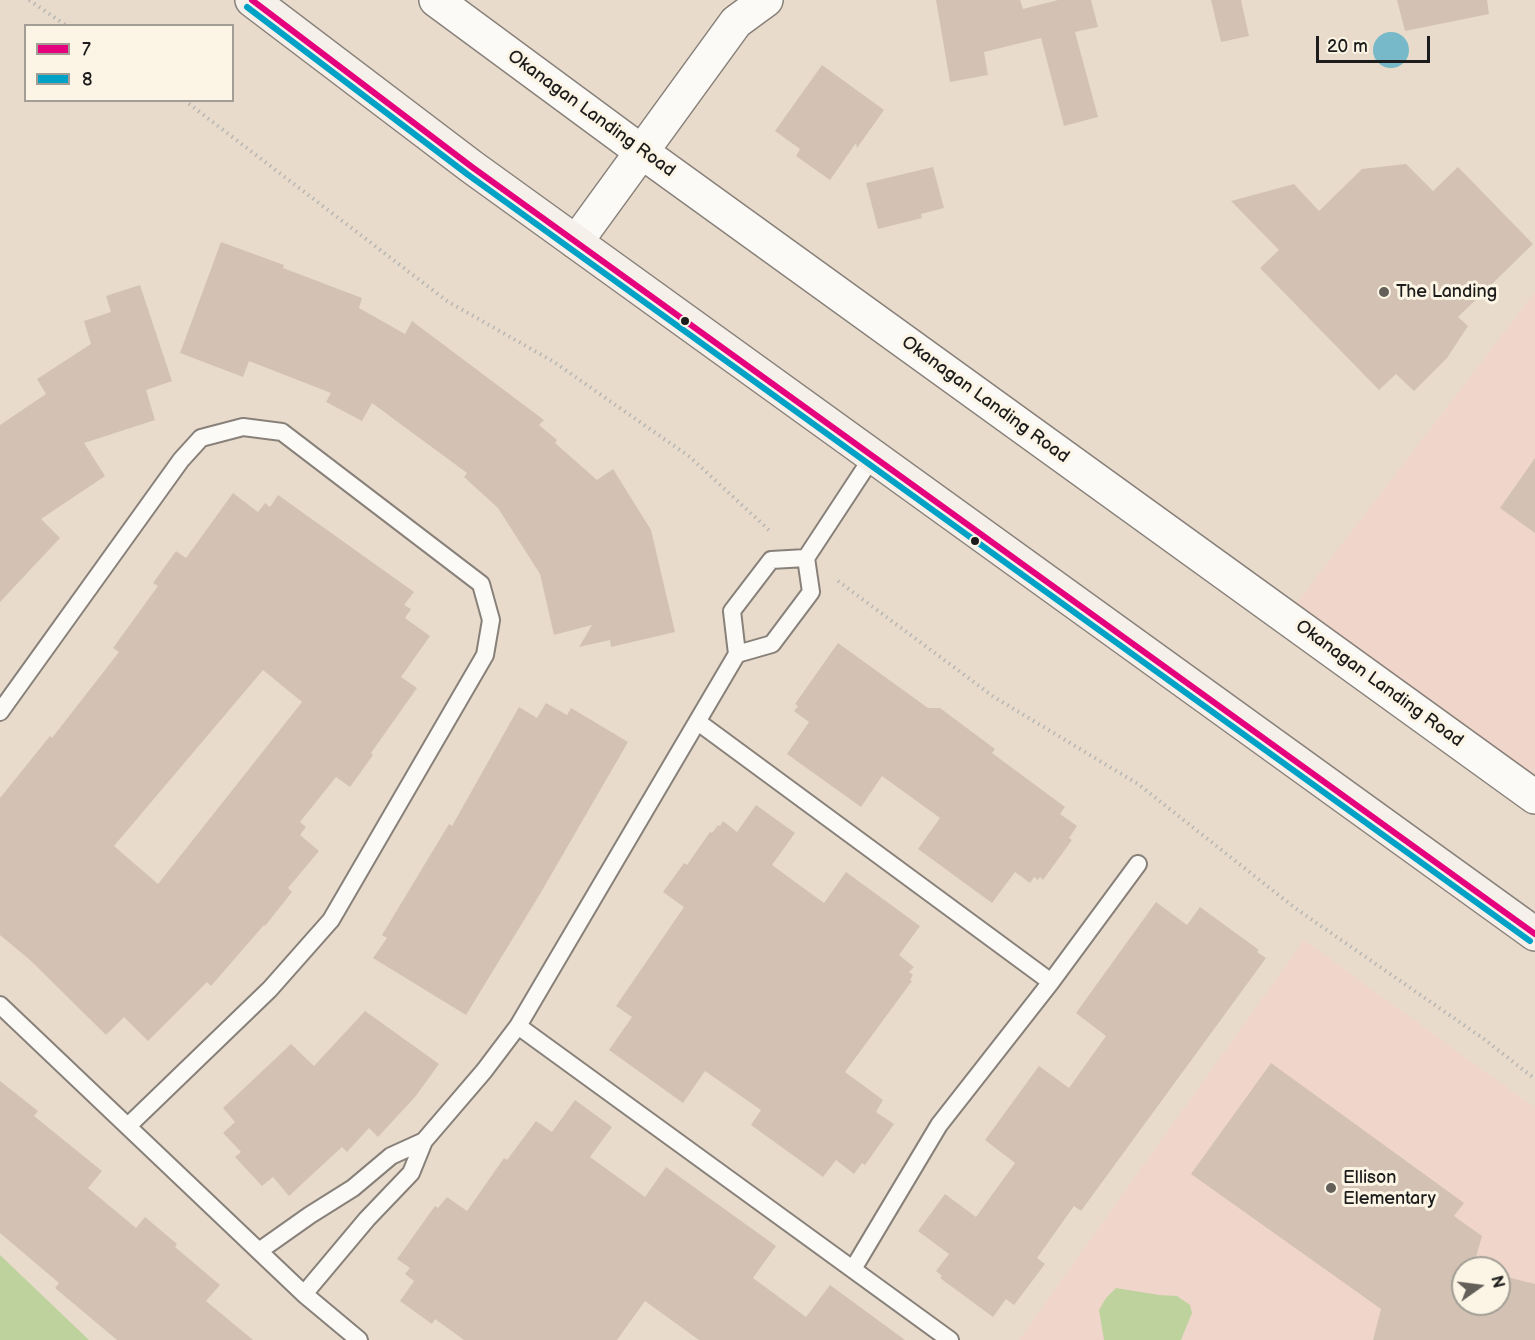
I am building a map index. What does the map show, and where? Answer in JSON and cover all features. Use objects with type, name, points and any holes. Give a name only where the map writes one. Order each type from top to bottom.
[{"type":"main road","points":[[252,0],[472,167],[1535,934]]},
{"type":"street","name":"Okanagan Landing Road","points":[[436,0],[642,152],[1535,797]]},
{"type":"street","points":[[576,242],[736,22],[766,0]]},
{"type":"lane","points":[[0,712],[181,460],[201,438],[232,429],[243,427],[282,432],[481,584],[491,620],[485,655],[331,920],[270,989],[128,1126]]},
{"type":"lane","points":[[737,654],[772,644],[812,592],[806,558],[873,456]]},
{"type":"lane","points":[[304,1294],[367,1219],[411,1173],[424,1142],[484,1071],[518,1026],[737,654],[732,612],[771,560],[806,558]]},
{"type":"lane","points":[[698,722],[1051,982]]},
{"type":"lane","points":[[853,1269],[939,1125],[1051,982],[1138,864]]},
{"type":"lane","points":[[0,1005],[304,1294],[359,1340]]},
{"type":"lane","points":[[518,1026],[950,1340]]},
{"type":"lane","points":[[259,1251],[353,1188],[391,1156],[424,1142]]},
{"type":"path","points":[[29,0],[64,24]]},
{"type":"path","points":[[187,102],[447,301],[554,362],[690,457],[771,532]]},
{"type":"path","points":[[837,580],[994,697],[1138,784],[1295,908],[1484,1039],[1535,1078]]},
{"type":"shaded area","points":[[1535,292],[1535,789],[1286,617]]},
{"type":"shaded area","name":"Ellison Elementary","points":[[1304,940],[1535,1108],[1535,1340],[1019,1340]]},
{"type":"green space","points":[[0,1255],[89,1340],[0,1340]]},
{"type":"green space","points":[[1116,1288],[1177,1296],[1190,1305],[1192,1313],[1181,1340],[1104,1340],[1099,1310]]},
{"type":"water","points":[[1391,32],[1404,37],[1409,50],[1404,63],[1391,68],[1378,63],[1373,50],[1378,37]]},
{"type":"building","points":[[936,0],[1020,0],[1023,9],[1058,0],[1091,0],[1098,27],[1075,32],[1098,117],[1064,126],[1041,38],[984,52],[988,75],[950,82]]},
{"type":"building","points":[[1211,0],[1241,0],[1249,36],[1221,42]]},
{"type":"building","points":[[1397,0],[1487,0],[1489,14],[1405,31]]},
{"type":"building","points":[[822,65],[884,110],[857,148],[856,143],[830,180],[796,156],[800,149],[775,131]]},
{"type":"building","name":"The Landing","points":[[1406,164],[1433,191],[1458,167],[1533,244],[1458,317],[1468,326],[1447,358],[1414,391],[1396,374],[1379,390],[1260,268],[1279,250],[1231,201],[1294,184],[1319,211],[1362,169]]},
{"type":"building","points":[[933,167],[944,208],[921,214],[922,218],[878,229],[866,183]]},
{"type":"building","points":[[221,242],[284,265],[283,268],[362,298],[359,308],[405,334],[412,321],[544,420],[539,425],[557,440],[555,443],[597,480],[613,469],[651,530],[675,632],[611,647],[610,640],[579,647],[592,625],[554,635],[540,574],[498,508],[464,477],[467,473],[372,403],[362,421],[326,402],[331,393],[249,361],[243,377],[180,353]]},
{"type":"building","points":[[140,285],[172,381],[146,390],[155,420],[84,443],[105,476],[41,519],[60,538],[0,602],[0,425],[46,394],[37,379],[91,344],[84,321],[111,312],[106,296]]},
{"type":"building","points":[[1535,458],[1535,533],[1500,508]]},
{"type":"building","points":[[233,493],[258,512],[265,503],[270,507],[278,495],[414,592],[404,605],[411,609],[405,618],[430,636],[401,677],[417,688],[371,753],[373,755],[350,787],[336,777],[300,822],[306,827],[300,835],[319,851],[288,888],[292,892],[211,986],[207,982],[148,1041],[124,1017],[106,1035],[30,960],[0,935],[0,798],[50,736],[52,738],[119,652],[113,648],[158,586],[153,583],[176,551],[186,558]],"holes":[[[263,670],[302,702],[158,884],[114,846]]]},
{"type":"building","points":[[838,643],[928,708],[940,708],[995,749],[992,753],[1065,807],[1060,814],[1077,826],[1069,838],[1072,840],[1043,880],[1040,877],[1038,880],[1034,877],[1030,883],[1015,872],[992,903],[918,849],[940,818],[882,776],[861,807],[787,754],[809,722],[794,711],[798,706],[795,704]]},
{"type":"building","points":[[546,703],[567,715],[571,708],[628,742],[540,894],[466,1015],[373,958],[387,938],[382,935],[449,824],[452,826],[519,707],[537,718]]},
{"type":"building","points":[[756,805],[795,833],[772,865],[824,903],[846,872],[920,926],[899,955],[914,967],[909,972],[913,975],[910,980],[912,981],[845,1072],[883,1100],[876,1112],[894,1124],[865,1165],[862,1163],[854,1174],[836,1160],[823,1177],[751,1125],[761,1110],[705,1071],[683,1103],[609,1050],[632,1017],[616,1006],[684,907],[663,892],[684,863],[687,865],[710,832],[712,833],[723,821],[737,832]]},
{"type":"building","points":[[1156,902],[1187,925],[1200,907],[1259,950],[1257,952],[1266,958],[1081,1211],[1074,1206],[1037,1258],[1045,1264],[1014,1305],[1006,1299],[993,1317],[940,1278],[942,1276],[936,1271],[949,1254],[918,1231],[945,1194],[976,1217],[1015,1163],[985,1140],[1039,1066],[1069,1088],[1106,1036],[1076,1013]]},
{"type":"building","points":[[365,1011],[439,1064],[415,1097],[378,1137],[369,1128],[347,1152],[342,1147],[289,1196],[273,1177],[262,1186],[235,1157],[241,1152],[223,1133],[235,1122],[223,1108],[291,1044],[314,1066]]},
{"type":"building","points":[[1271,1063],[1464,1203],[1454,1216],[1482,1236],[1476,1256],[1451,1256],[1451,1316],[1511,1316],[1511,1278],[1535,1284],[1535,1340],[1373,1340],[1381,1309],[1191,1174]]},
{"type":"building","points":[[0,1081],[38,1111],[34,1116],[102,1171],[88,1188],[136,1228],[145,1217],[177,1244],[175,1247],[220,1285],[206,1301],[253,1340],[117,1340],[55,1288],[59,1283],[0,1233]]},
{"type":"building","points":[[575,1100],[612,1127],[590,1157],[645,1197],[666,1167],[776,1246],[753,1278],[806,1317],[830,1285],[905,1340],[699,1340],[645,1301],[617,1340],[464,1340],[435,1319],[432,1324],[400,1301],[414,1281],[405,1274],[410,1268],[397,1259],[435,1206],[438,1208],[447,1197],[467,1211],[504,1158],[507,1160],[536,1121],[552,1132]]},
{"type":"transit line","name":"7","points":[[252,0],[472,167],[1535,934]]},
{"type":"transit line","name":"8","points":[[247,7],[467,174],[1530,941]]},
{"type":"place","name":"The Landing","points":[[1384,292]]},
{"type":"place","name":"Ellison Elementary","points":[[1331,1188]]}]
